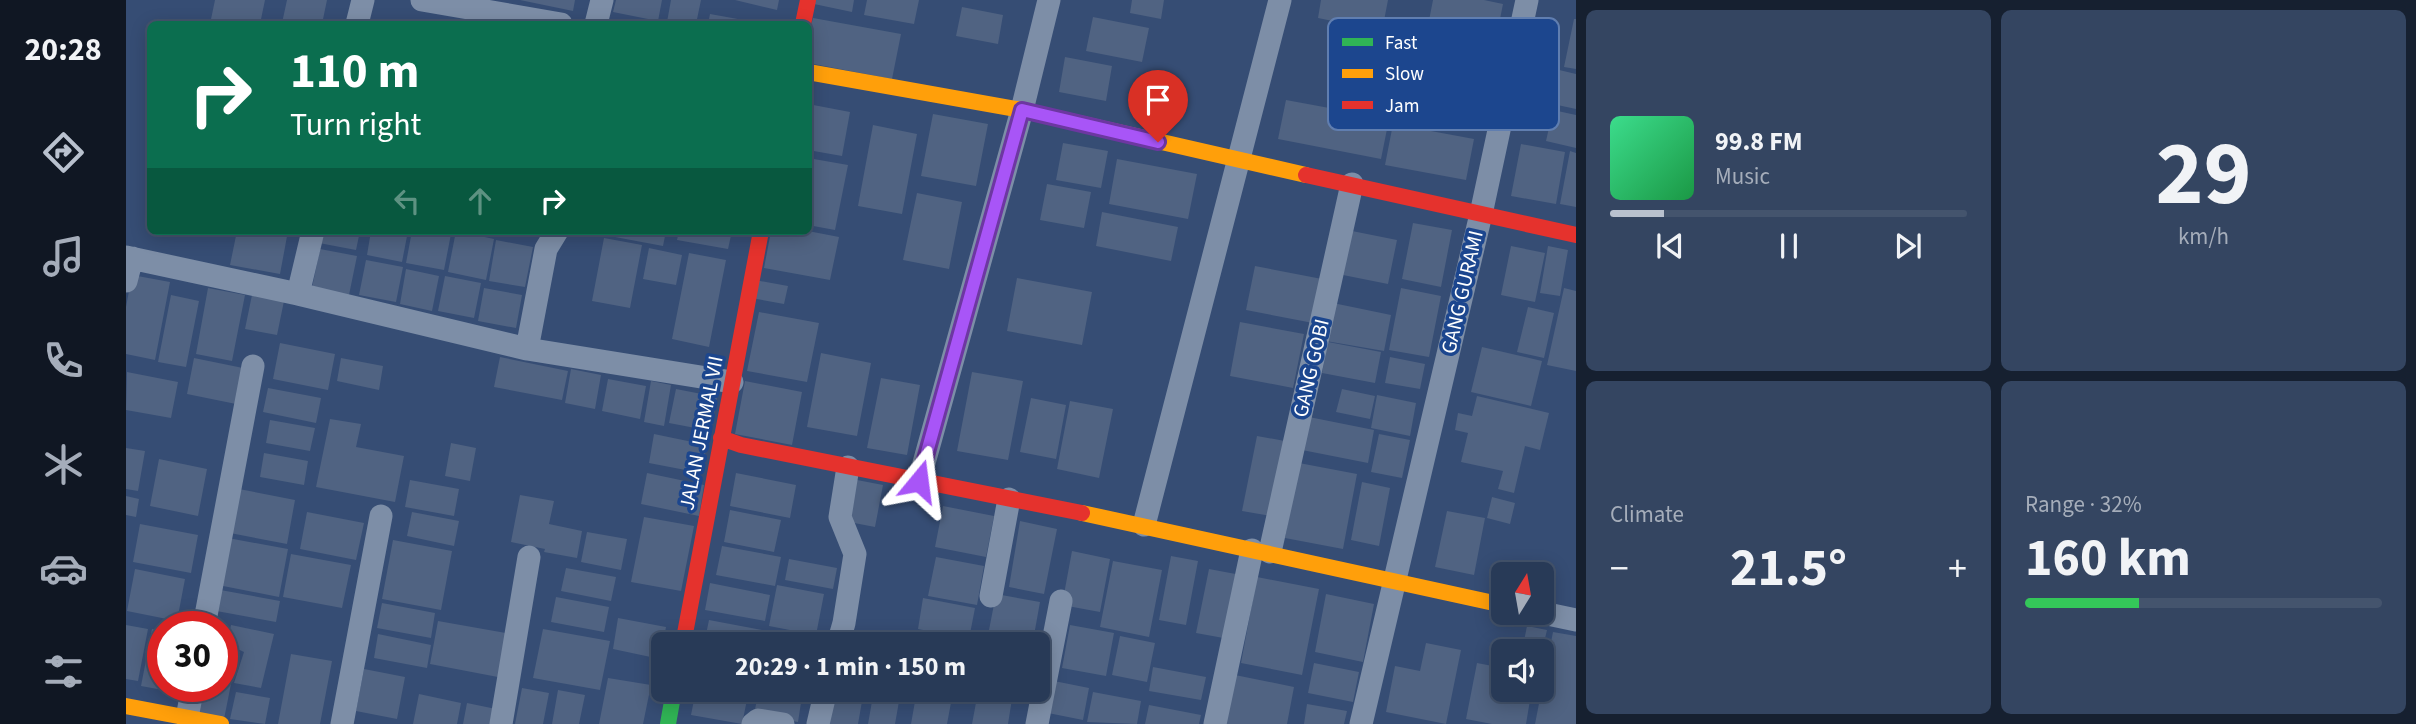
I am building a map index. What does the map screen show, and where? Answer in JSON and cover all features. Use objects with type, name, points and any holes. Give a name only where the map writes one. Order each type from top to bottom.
[{"type":"street","points":[[358,21],[363,0]]},
{"type":"street","points":[[422,0],[544,21]]},
{"type":"street","points":[[597,21],[602,0]]},
{"type":"street","points":[[804,21],[808,0]]},
{"type":"street","points":[[919,481],[1022,110],[1049,0]]},
{"type":"street","points":[[1144,525],[1280,0]]},
{"type":"street","name":"GANG GURAMI","points":[[1523,18],[1527,0]]},
{"type":"street","points":[[812,73],[1022,110],[1576,235]]},
{"type":"street","name":"GANG GURAMI","points":[[1361,724],[1498,130]]},
{"type":"street","name":"GANG GOBI","points":[[1215,724],[1352,184]]},
{"type":"street","points":[[299,294],[312,235]]},
{"type":"street","points":[[527,349],[547,249],[555,235]]},
{"type":"street","name":"JALAN JERMAL VII","points":[[685,632],[760,235]]},
{"type":"street","points":[[126,281],[129,257],[299,294],[527,349],[732,382]]},
{"type":"street","points":[[207,611],[253,366]]},
{"type":"street","points":[[721,438],[741,445],[1144,525],[1491,602]]},
{"type":"street","points":[[841,632],[855,554],[840,517],[848,467]]},
{"type":"street","points":[[991,596],[1009,499]]},
{"type":"street","points":[[342,724],[381,516]]},
{"type":"street","points":[[501,724],[529,557]]},
{"type":"street","points":[[1037,724],[1060,601]]},
{"type":"street","points":[[1554,616],[1576,621]]},
{"type":"street","points":[[187,718],[190,702]]},
{"type":"street","points":[[668,724],[672,702]]},
{"type":"street","points":[[818,724],[823,702]]},
{"type":"street","points":[[126,705],[221,724]]},
{"type":"street","points":[[753,724],[758,720],[783,724]]},
{"type":"building","points":[[215,0],[265,0],[261,21],[211,21]]},
{"type":"building","points":[[287,0],[327,0],[323,21],[282,21]]},
{"type":"building","points":[[520,0],[575,0],[573,11]]},
{"type":"building","points":[[616,0],[662,0],[658,21],[613,12]]},
{"type":"building","points":[[671,0],[701,0],[697,21],[667,21]]},
{"type":"building","points":[[735,0],[779,0],[777,10]]},
{"type":"building","points":[[814,0],[854,0],[852,12],[814,4]]},
{"type":"building","points":[[867,0],[919,0],[914,24],[864,15]]},
{"type":"building","points":[[1132,0],[1164,0],[1161,19],[1130,13]]},
{"type":"building","points":[[1321,0],[1388,0],[1385,18],[1318,18]]},
{"type":"building","points":[[1433,0],[1484,0],[1503,4],[1500,18],[1429,18]]},
{"type":"building","points":[[962,7],[1003,15],[998,44],[956,36]]},
{"type":"building","points":[[710,14],[749,21],[709,21]]},
{"type":"building","points":[[1093,17],[1149,28],[1142,62],[1086,51]]},
{"type":"building","points":[[813,18],[901,34],[892,79],[812,64]]},
{"type":"building","points":[[1576,19],[1576,69],[1564,67]]},
{"type":"building","points":[[1065,57],[1112,66],[1106,101],[1059,92]]},
{"type":"building","points":[[1559,70],[1576,74],[1576,109],[1559,105]]},
{"type":"building","points":[[1286,100],[1328,108],[1328,130],[1387,130],[1381,159],[1278,139]]},
{"type":"building","points":[[812,105],[850,112],[842,156],[812,151]]},
{"type":"building","points":[[1559,111],[1576,115],[1576,148],[1546,141],[1548,130],[1559,130]]},
{"type":"building","points":[[933,114],[988,124],[976,186],[921,176]]},
{"type":"building","points":[[873,125],[917,134],[902,214],[858,206]]},
{"type":"building","points":[[1392,130],[1425,130],[1474,139],[1466,180],[1385,165]]},
{"type":"building","points":[[1063,143],[1108,151],[1101,188],[1056,180]]},
{"type":"building","points":[[1521,144],[1565,152],[1556,204],[1511,196]]},
{"type":"building","points":[[1570,151],[1576,153],[1576,207],[1560,204]]},
{"type":"building","points":[[812,159],[848,165],[835,230],[812,226]]},
{"type":"building","points":[[1117,159],[1197,174],[1188,219],[1109,204]]},
{"type":"building","points":[[1047,184],[1091,192],[1084,228],[1040,220]]},
{"type":"building","points":[[917,193],[962,202],[949,269],[903,260]]},
{"type":"building","points":[[1102,212],[1178,227],[1171,261],[1096,246]]},
{"type":"building","points":[[1413,223],[1452,230],[1441,287],[1402,279]]},
{"type":"building","points":[[1352,231],[1397,240],[1388,284],[1343,275]]},
{"type":"building","points":[[812,232],[839,237],[830,280],[764,268],[770,235],[812,235]]},
{"type":"building","points":[[236,235],[287,235],[280,274],[230,265]]},
{"type":"building","points":[[320,235],[359,235],[356,250],[319,243]]},
{"type":"building","points":[[370,235],[407,235],[402,262],[367,255]]},
{"type":"building","points":[[411,235],[451,235],[444,270],[406,263]]},
{"type":"building","points":[[455,235],[494,239],[486,280],[448,272]]},
{"type":"building","points":[[604,235],[665,235],[663,246]]},
{"type":"building","points":[[678,235],[731,235],[728,249],[677,240]]},
{"type":"building","points":[[604,238],[642,245],[630,308],[592,301]]},
{"type":"building","points":[[496,240],[533,247],[525,287],[489,281]]},
{"type":"building","points":[[1511,246],[1545,253],[1535,302],[1501,295]]},
{"type":"building","points":[[1548,246],[1568,250],[1560,296],[1540,293]]},
{"type":"building","points":[[649,248],[682,255],[676,285],[643,279]]},
{"type":"building","points":[[320,249],[357,256],[349,295],[312,288]]},
{"type":"building","points":[[689,253],[726,260],[709,347],[672,339]]},
{"type":"building","points":[[366,260],[403,267],[396,302],[359,295]]},
{"type":"building","points":[[1255,266],[1322,279],[1313,323],[1246,310]]},
{"type":"building","points":[[406,269],[439,276],[432,311],[400,304]]},
{"type":"building","points":[[132,275],[170,282],[155,360],[126,354],[126,307]]},
{"type":"building","points":[[445,276],[481,283],[474,318],[438,311]]},
{"type":"building","points":[[1017,278],[1092,292],[1082,345],[1007,331]]},
{"type":"building","points":[[755,280],[788,286],[784,304],[751,298]]},
{"type":"building","points":[[208,288],[245,295],[232,361],[196,354]]},
{"type":"building","points":[[484,288],[522,295],[516,328],[478,321]]},
{"type":"building","points":[[1401,288],[1441,296],[1429,357],[1389,350]]},
{"type":"building","points":[[1564,288],[1576,291],[1576,371],[1547,365]]},
{"type":"building","points":[[171,295],[199,301],[186,367],[158,362]]},
{"type":"building","points":[[252,295],[284,301],[277,335],[245,329]]},
{"type":"building","points":[[1333,303],[1391,315],[1384,351],[1326,341]]},
{"type":"building","points":[[1528,307],[1554,313],[1544,358],[1517,352]]},
{"type":"building","points":[[759,312],[819,323],[807,382],[747,371]]},
{"type":"building","points":[[1240,322],[1304,334],[1293,388],[1230,376]]},
{"type":"building","points":[[1328,342],[1381,352],[1375,383],[1322,373]]},
{"type":"building","points":[[280,343],[335,354],[328,390],[273,379]]},
{"type":"building","points":[[1482,347],[1542,361],[1531,406],[1471,392]]},
{"type":"building","points":[[821,353],[871,363],[857,436],[807,427]]},
{"type":"building","points":[[500,357],[568,371],[562,400],[494,387]]},
{"type":"building","points":[[1390,357],[1425,364],[1420,389],[1385,383]]},
{"type":"building","points":[[194,358],[243,368],[236,404],[187,394]]},
{"type":"building","points":[[341,358],[383,366],[379,390],[337,381]]},
{"type":"building","points":[[571,369],[601,375],[595,409],[565,403]]},
{"type":"building","points":[[127,372],[178,382],[171,418],[126,410]]},
{"type":"building","points":[[972,372],[1023,381],[1008,460],[957,451]]},
{"type":"building","points":[[881,378],[920,385],[907,455],[867,448]]},
{"type":"building","points":[[608,379],[646,386],[640,419],[602,411]]},
{"type":"building","points":[[651,381],[671,385],[664,426],[644,422]]},
{"type":"building","points":[[745,381],[802,392],[792,445],[735,434]]},
{"type":"building","points":[[268,388],[321,398],[316,423],[263,412]]},
{"type":"building","points":[[676,389],[717,397],[711,431],[669,423]]},
{"type":"building","points":[[1342,389],[1375,396],[1370,419],[1336,412]]},
{"type":"building","points":[[1377,395],[1416,403],[1410,436],[1371,428]]},
{"type":"building","points":[[1477,396],[1549,413],[1540,450],[1525,446],[1514,493],[1498,489],[1503,471],[1461,462],[1468,433],[1455,430],[1458,413],[1472,416]]},
{"type":"building","points":[[1031,398],[1066,405],[1056,459],[1020,452]]},
{"type":"building","points":[[1070,401],[1113,409],[1099,478],[1057,469]]},
{"type":"building","points":[[1309,417],[1374,430],[1368,463],[1302,450]]},
{"type":"building","points":[[330,419],[361,424],[356,447],[404,456],[395,502],[316,487]]},
{"type":"building","points":[[270,420],[315,428],[310,451],[266,443]]},
{"type":"building","points":[[654,434],[707,445],[701,473],[649,463]]},
{"type":"building","points":[[1379,434],[1410,440],[1402,478],[1371,472]]},
{"type":"building","points":[[1257,436],[1285,441],[1271,516],[1242,511]]},
{"type":"building","points":[[451,443],[476,448],[470,481],[445,476]]},
{"type":"building","points":[[126,448],[145,451],[138,491],[126,489]]},
{"type":"building","points":[[264,453],[308,461],[304,485],[260,477]]},
{"type":"building","points":[[159,459],[207,469],[198,516],[150,506]]},
{"type":"building","points":[[1299,463],[1357,474],[1343,549],[1285,538]]},
{"type":"building","points":[[647,473],[704,485],[699,516],[641,504]]},
{"type":"building","points":[[736,473],[796,485],[790,518],[730,506]]},
{"type":"building","points":[[410,480],[459,489],[454,516],[405,507]]},
{"type":"building","points":[[857,480],[883,485],[875,527],[849,522]]},
{"type":"building","points":[[1362,482],[1390,488],[1379,546],[1351,540]]},
{"type":"building","points":[[239,489],[295,500],[287,544],[230,533]]},
{"type":"building","points":[[520,495],[554,501],[549,524],[582,531],[577,558],[511,542]]},
{"type":"building","points":[[126,496],[139,499],[136,517],[126,515]]},
{"type":"building","points":[[1492,497],[1515,503],[1510,524],[1487,518]]},
{"type":"building","points":[[943,506],[994,516],[986,557],[935,547]]},
{"type":"building","points":[[730,510],[781,520],[774,552],[724,542]]},
{"type":"building","points":[[1447,511],[1485,518],[1474,575],[1435,567]]},
{"type":"building","points":[[307,512],[364,523],[356,560],[300,549]]},
{"type":"building","points":[[412,512],[459,521],[454,546],[407,536]]},
{"type":"building","points":[[644,517],[694,526],[681,591],[631,582]]},
{"type":"building","points":[[1020,521],[1057,529],[1044,594],[1009,587]]},
{"type":"building","points":[[140,524],[198,535],[191,573],[133,562]]},
{"type":"building","points":[[587,532],[627,539],[621,570],[581,562]]},
{"type":"building","points":[[228,538],[288,549],[279,597],[218,585]]},
{"type":"building","points":[[393,540],[452,551],[441,610],[382,599]]},
{"type":"building","points":[[722,546],[781,557],[775,586],[716,575]]},
{"type":"building","points":[[1072,551],[1110,559],[1100,612],[1062,605]]},
{"type":"building","points":[[291,554],[351,565],[342,608],[283,597]]},
{"type":"building","points":[[1171,556],[1198,561],[1186,625],[1159,620]]},
{"type":"building","points":[[936,557],[984,566],[977,605],[928,596]]},
{"type":"building","points":[[789,559],[837,568],[833,589],[785,580]]},
{"type":"building","points":[[1113,561],[1162,570],[1149,637],[1100,627]]},
{"type":"building","points":[[566,568],[616,577],[611,601],[561,591]]},
{"type":"building","points":[[135,569],[185,579],[179,611],[147,611],[147,615],[127,611]]},
{"type":"building","points":[[1209,569],[1241,575],[1229,639],[1196,633]]},
{"type":"building","points":[[1257,577],[1319,589],[1302,675],[1241,663]]},
{"type":"building","points":[[710,583],[770,595],[765,621],[705,610]]},
{"type":"building","points":[[777,585],[824,594],[817,632],[769,626]]},
{"type":"building","points":[[215,589],[280,601],[276,622],[238,615],[238,611],[211,610]]},
{"type":"building","points":[[996,594],[1040,602],[1035,632],[989,630]]},
{"type":"building","points":[[1326,594],[1374,604],[1363,662],[1315,652]]},
{"type":"building","points":[[556,597],[609,607],[604,632],[551,622]]},
{"type":"building","points":[[923,598],[975,608],[970,632],[933,632],[918,629]]},
{"type":"building","points":[[382,603],[435,613],[431,638],[377,628]]},
{"type":"building","points":[[618,618],[666,627],[665,632],[651,632],[651,657],[613,649]]},
{"type":"building","points":[[709,620],[762,630],[762,632],[706,632]]},
{"type":"building","points":[[438,621],[511,634],[503,678],[430,664]]},
{"type":"building","points":[[126,625],[147,629],[138,681],[126,679]]},
{"type":"building","points":[[1070,625],[1114,633],[1106,676],[1062,668]]},
{"type":"building","points":[[238,626],[274,634],[261,688],[238,684],[238,671],[244,652],[238,649]]},
{"type":"building","points":[[1527,626],[1547,630],[1545,639],[1524,639]]},
{"type":"building","points":[[543,629],[610,641],[600,690],[533,678]]},
{"type":"building","points":[[1553,632],[1576,636],[1576,724],[1535,724],[1539,702],[1554,702],[1554,639],[1552,639]]},
{"type":"building","points":[[378,634],[431,645],[427,668],[374,658]]},
{"type":"building","points":[[1120,636],[1155,643],[1147,682],[1112,675]]},
{"type":"building","points":[[1426,643],[1461,650],[1446,724],[1386,712],[1395,666],[1420,671]]},
{"type":"building","points":[[291,654],[332,661],[320,724],[278,724]]},
{"type":"building","points":[[147,655],[147,687],[141,686]]},
{"type":"building","points":[[1314,663],[1359,672],[1353,702],[1308,693]]},
{"type":"building","points":[[1477,663],[1491,666],[1491,702],[1530,702],[1526,724],[1492,724],[1466,719]]},
{"type":"building","points":[[1153,667],[1206,677],[1201,700],[1149,691]]},
{"type":"building","points":[[364,669],[405,677],[397,719],[356,711]]},
{"type":"building","points":[[1235,675],[1294,687],[1287,724],[1225,724]]},
{"type":"building","points":[[608,678],[651,685],[643,724],[599,724]]},
{"type":"building","points":[[1050,680],[1089,688],[1083,720],[1043,712],[1045,702],[1050,702]]},
{"type":"building","points":[[522,688],[549,693],[543,724],[515,724]]},
{"type":"building","points":[[558,690],[585,695],[579,724],[552,724]]},
{"type":"building","points":[[238,692],[270,698],[265,724],[230,719],[234,702],[238,702]]},
{"type":"building","points":[[1093,692],[1141,701],[1137,724],[1087,722]]},
{"type":"building","points":[[419,694],[461,703],[457,724],[413,724]]},
{"type":"building","points":[[194,702],[227,702],[224,719],[192,713]]},
{"type":"building","points":[[694,702],[747,702],[742,724],[691,715]]},
{"type":"building","points":[[756,702],[801,702],[798,722],[754,714]]},
{"type":"building","points":[[826,702],[862,702],[858,724],[822,724]]},
{"type":"building","points":[[872,702],[899,702],[895,724],[868,724]]},
{"type":"building","points":[[915,702],[951,702],[947,724],[911,724]]},
{"type":"building","points":[[976,702],[1012,702],[1008,724],[972,724]]},
{"type":"building","points":[[467,703],[496,709],[493,724],[463,724]]},
{"type":"building","points":[[1307,704],[1347,711],[1344,724],[1304,724]]},
{"type":"building","points":[[1149,705],[1201,715],[1199,724],[1145,724]]},
{"type":"traffic: fast","points":[[668,724],[672,702]]},
{"type":"traffic: slow","points":[[812,73],[1022,110],[1306,175]]},
{"type":"traffic: slow","points":[[1082,513],[1491,602]]},
{"type":"traffic: slow","points":[[126,706],[221,724]]},
{"type":"traffic: jam","points":[[804,21],[808,0]]},
{"type":"traffic: jam","points":[[1306,175],[1576,235]]},
{"type":"traffic: jam","points":[[685,632],[760,235]]},
{"type":"traffic: jam","points":[[721,438],[741,445],[1082,513]]},
{"type":"route","points":[[919,481],[1022,110],[1158,142]]}]
